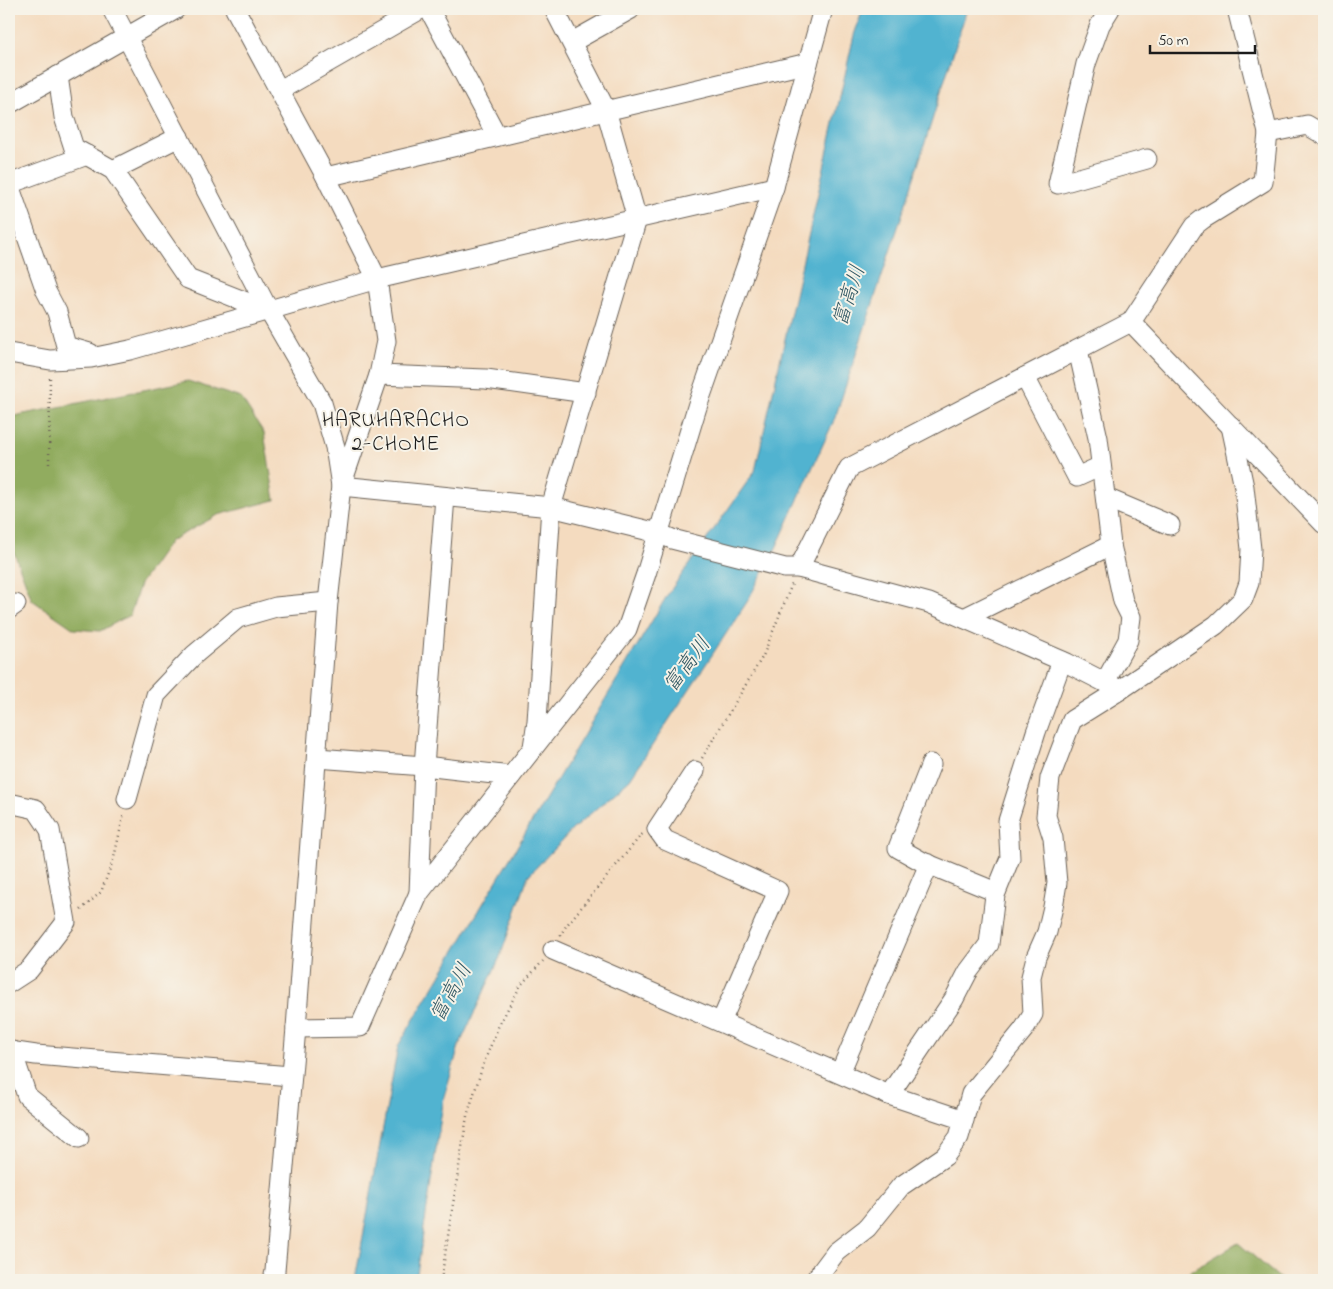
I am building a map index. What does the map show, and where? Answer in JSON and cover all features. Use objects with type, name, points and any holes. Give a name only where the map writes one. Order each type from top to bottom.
[{"type":"street","points":[[112,9],[269,311],[322,402],[334,447],[341,486]]},
{"type":"street","points":[[9,104],[176,9]]},
{"type":"street","points":[[235,9],[280,90],[378,279],[386,341],[379,375],[341,486],[328,602],[296,1028],[273,1280]]},
{"type":"street","points":[[280,90],[421,9]]},
{"type":"street","points":[[429,9],[496,136]]},
{"type":"street","points":[[533,748],[537,721],[551,508],[637,220],[606,110],[554,9]]},
{"type":"street","points":[[572,42],[631,9]]},
{"type":"street","points":[[296,1028],[360,1027],[419,894],[627,629],[665,536],[697,407],[774,187],[823,9]]},
{"type":"street","points":[[1110,9],[1100,25],[1086,64],[1058,184],[1147,159]]},
{"type":"street","points":[[792,568],[849,468],[1131,322],[1194,226],[1263,182],[1268,133],[1236,9]]},
{"type":"street","points":[[326,177],[808,63]]},
{"type":"street","points":[[58,76],[64,117],[74,148],[113,170],[188,279],[269,311]]},
{"type":"street","points":[[1268,133],[1307,125],[1324,135]]},
{"type":"street","points":[[113,170],[179,137]]},
{"type":"street","points":[[87,155],[9,185],[46,291],[57,312],[66,346],[102,356]]},
{"type":"street","points":[[9,353],[50,360],[91,358],[130,350],[378,279],[774,187]]},
{"type":"street","points":[[1131,322],[1324,524]]},
{"type":"street","points":[[1078,350],[1098,438],[1111,545],[1123,601],[1130,617],[1128,640],[1113,686]]},
{"type":"street","points":[[379,375],[486,379],[586,394]]},
{"type":"street","points":[[1026,377],[1077,477],[1102,466]]},
{"type":"street","points":[[815,1280],[836,1252],[868,1228],[900,1186],[945,1156],[959,1137],[971,1094],[1024,1029],[1033,1014],[1031,977],[1036,957],[1047,932],[1057,883],[1053,838],[1046,816],[1050,778],[1072,720],[1113,686],[1216,625],[1243,599],[1249,583],[1251,548],[1244,487],[1231,426]]},
{"type":"street","points":[[341,486],[551,508],[929,603],[1062,661],[1113,686]]},
{"type":"street","points":[[419,894],[424,766],[445,497]]},
{"type":"street","points":[[1106,498],[1170,525]]},
{"type":"street","points":[[964,618],[1111,545]]},
{"type":"street","points":[[127,799],[156,695],[194,655],[238,618],[276,607],[328,602]]},
{"type":"street","points":[[889,1095],[954,999],[968,972],[989,944],[996,892],[1010,858],[1008,822],[1036,732],[1062,661]]},
{"type":"street","points":[[317,758],[424,766],[511,776]]},
{"type":"street","points":[[932,764],[898,848],[929,864],[996,892]]},
{"type":"street","points":[[695,771],[657,828],[665,840],[778,891],[721,1022]]},
{"type":"street","points":[[9,803],[36,809],[50,830],[66,922],[29,970],[9,983]]},
{"type":"street","points":[[840,1073],[929,864]]},
{"type":"street","points":[[553,950],[889,1095],[964,1120]]},
{"type":"street","points":[[79,1138],[27,1096],[10,1051],[36,1055],[291,1076]]},
{"type":"path","points":[[49,464],[50,360]]},
{"type":"path","points":[[695,771],[763,656],[792,568]]},
{"type":"path","points":[[66,922],[101,892],[114,858],[127,799]]},
{"type":"path","points":[[441,1280],[467,1116],[483,1064],[499,1025],[521,985],[553,950],[566,926],[645,831]]},
{"type":"green space","points":[[188,381],[241,398],[264,433],[275,500],[218,515],[170,541],[140,584],[130,615],[100,631],[74,629],[32,600],[15,555],[9,545],[9,417]]},
{"type":"green space","points":[[1238,1243],[1282,1280],[1174,1280],[1181,1277]]},
{"type":"water","name":"富高川","points":[[863,9],[967,9],[907,200],[835,418],[776,548],[747,602],[630,779],[573,829],[528,876],[500,957],[459,1046],[444,1097],[416,1280],[355,1280],[398,1046],[668,594],[755,471],[854,35]]},
{"type":"district","name":"HARUHARACHO 2-CHOME","points":[[396,433]]}]
